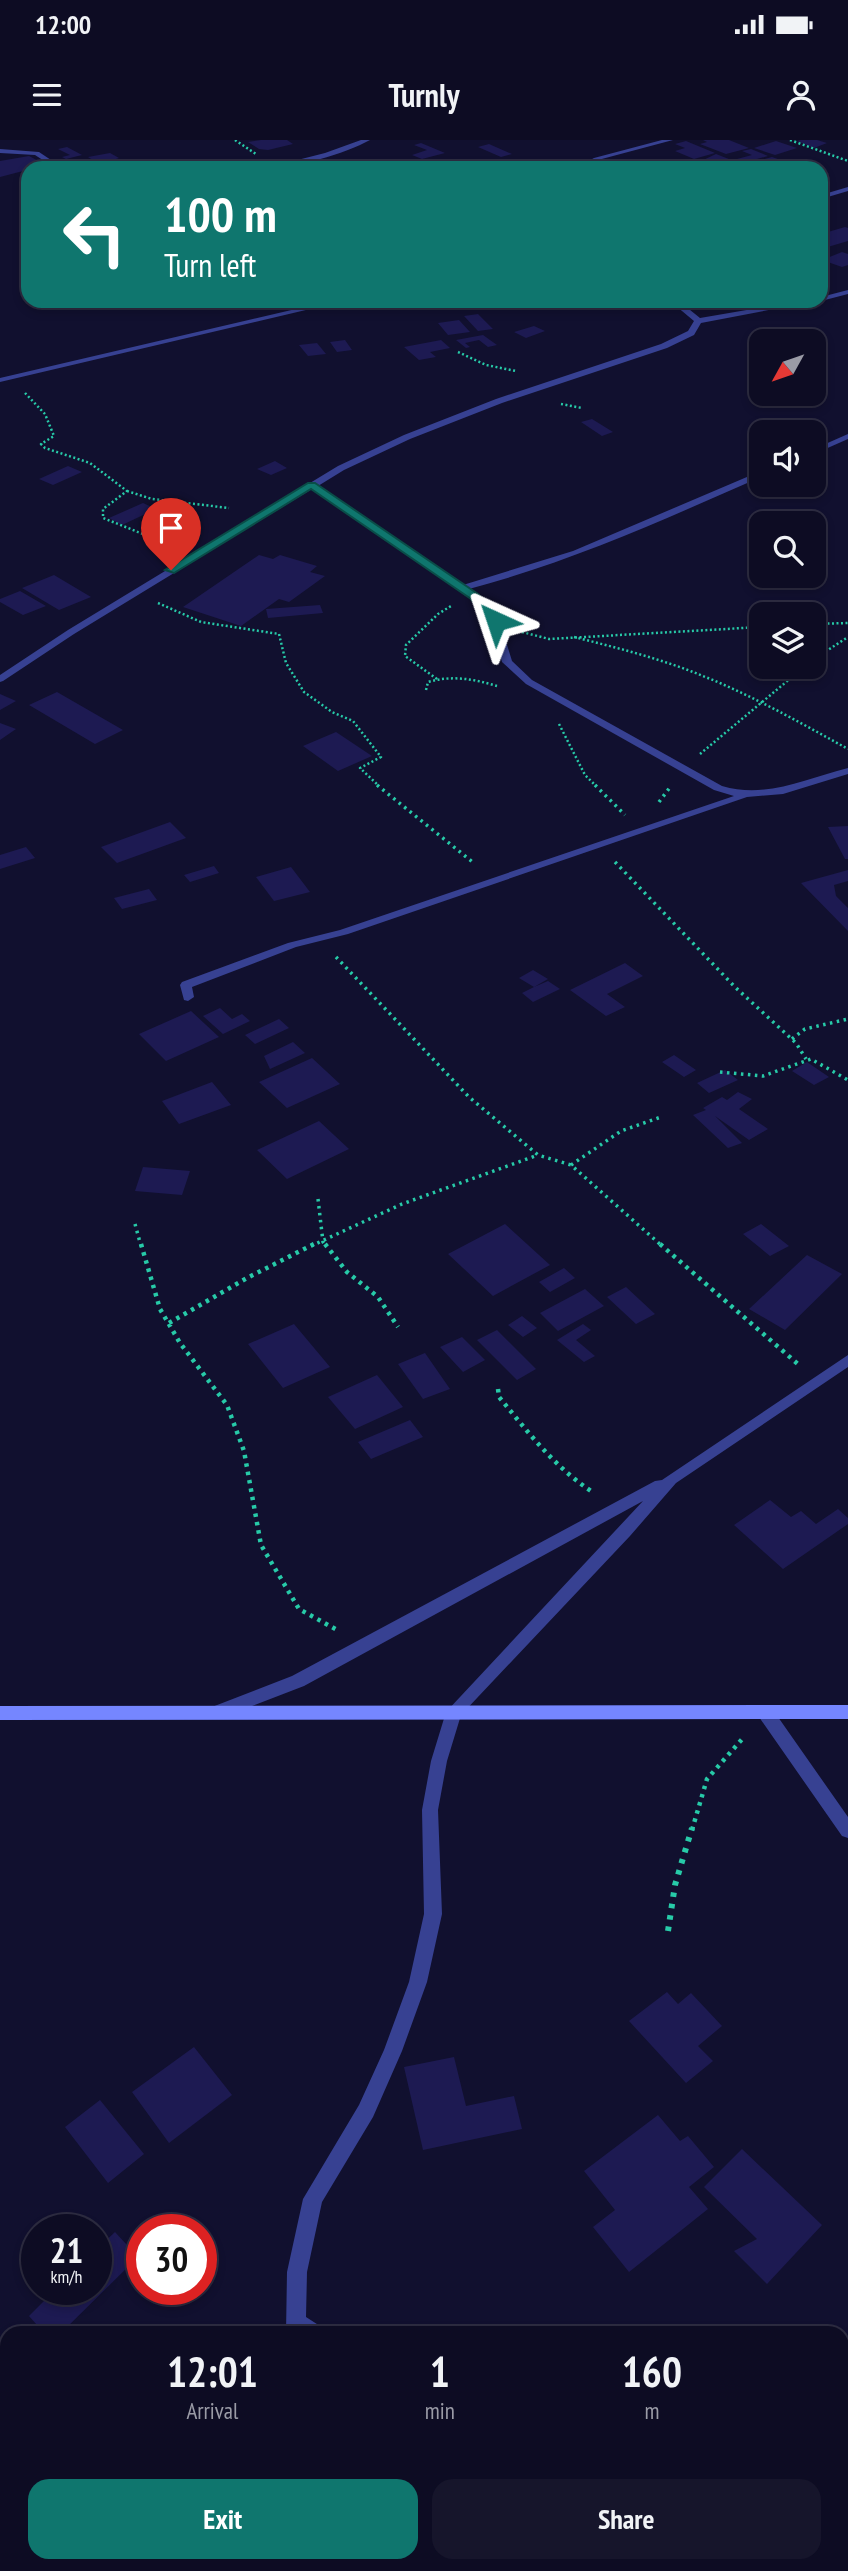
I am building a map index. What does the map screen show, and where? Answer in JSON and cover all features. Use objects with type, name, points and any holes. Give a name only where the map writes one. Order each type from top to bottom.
[{"type":"street","points":[[298,161],[367,140]]},
{"type":"street","points":[[592,161],[670,140]]},
{"type":"street","points":[[0,151],[37,153],[49,161]]},
{"type":"street","points":[[828,195],[848,188]]},
{"type":"street","points":[[828,297],[848,292]]},
{"type":"street","points":[[0,380],[310,308]]},
{"type":"street","points":[[682,308],[698,321],[772,308]]},
{"type":"street","points":[[0,678],[138,590],[312,485],[407,437],[499,401],[664,346],[691,333],[698,321]]},
{"type":"street","points":[[826,446],[848,436]]},
{"type":"street","points":[[465,590],[626,535],[749,479]]},
{"type":"street","points":[[312,485],[475,597],[497,626],[507,662],[540,688],[718,788],[743,796]]},
{"type":"street","points":[[188,997],[186,985],[292,945],[743,796],[774,794],[848,771]]},
{"type":"street","points":[[218,1713],[298,1681],[671,1479],[848,1360]]},
{"type":"street","points":[[302,2326],[297,2272],[313,2199],[366,2111],[393,2051],[418,1982],[433,1914],[430,1810],[439,1761],[454,1712],[625,1532],[671,1479]]},
{"type":"street","points":[[765,1712],[848,1831]]},
{"type":"street","points":[[0,1713],[848,1712]]},
{"type":"path","points":[[790,140],[848,161]]},
{"type":"path","points":[[458,352],[473,362],[517,372]]},
{"type":"path","points":[[26,374],[29,377],[25,384],[26,397],[45,414],[54,436],[41,444],[46,450],[61,456],[76,457],[113,478],[127,491],[152,499],[223,507],[261,516]]},
{"type":"path","points":[[127,491],[103,509],[103,518],[148,536],[162,549],[187,561]]},
{"type":"path","points":[[138,590],[164,607],[202,622],[228,629],[279,634],[286,663],[304,692],[332,712],[353,721],[381,757],[360,768],[365,775],[496,879]]},
{"type":"path","points":[[437,679],[405,656],[405,645],[438,614],[459,601],[465,590]]},
{"type":"path","points":[[826,624],[848,623]]},
{"type":"path","points":[[497,626],[549,639],[749,628]]},
{"type":"path","points":[[826,651],[848,636]]},
{"type":"path","points":[[574,637],[654,658],[716,681],[848,749]]},
{"type":"path","points":[[426,690],[428,682],[444,677],[477,680],[499,686]]},
{"type":"path","points":[[540,688],[585,775],[615,803],[638,831],[683,769],[789,679]]},
{"type":"path","points":[[600,844],[735,987],[792,1039],[806,1059],[848,1080]]},
{"type":"path","points":[[316,939],[356,976],[468,1097],[538,1154],[571,1165],[772,1344],[819,1381]]},
{"type":"path","points":[[792,1039],[805,1029],[848,1019]]},
{"type":"path","points":[[720,1072],[763,1076],[806,1059]]},
{"type":"path","points":[[571,1165],[621,1131],[661,1117]]},
{"type":"path","points":[[169,1323],[235,1283],[385,1212],[505,1171],[538,1154]]},
{"type":"path","points":[[318,1199],[323,1242],[348,1272],[378,1297],[398,1327]]},
{"type":"path","points":[[135,1224],[160,1309],[180,1343],[227,1405],[244,1451],[261,1545],[299,1609],[364,1645]]},
{"type":"path","points":[[498,1389],[499,1397],[580,1486],[619,1507]]},
{"type":"path","points":[[668,1931],[675,1885],[707,1779],[765,1712]]},
{"type":"building","points":[[287,140],[293,144],[268,150],[259,149],[248,142]]},
{"type":"building","points":[[703,140],[729,140],[749,148],[726,154],[700,144],[707,142]]},
{"type":"building","points":[[686,141],[715,153],[694,159],[675,151],[685,148],[675,144]]},
{"type":"building","points":[[776,141],[797,148],[775,155],[754,148]]},
{"type":"building","points":[[797,141],[827,143],[814,148]]},
{"type":"building","points":[[421,143],[445,153],[422,159],[412,155],[427,150],[414,145]]},
{"type":"building","points":[[489,144],[512,154],[501,157],[478,147]]},
{"type":"building","points":[[67,147],[82,155],[66,159],[62,157],[70,155],[58,149]]},
{"type":"building","points":[[751,149],[768,156],[743,161],[737,159],[752,155],[742,151]]},
{"type":"building","points":[[110,153],[119,158],[115,161],[94,161],[88,157]]},
{"type":"building","points":[[716,154],[734,161],[701,161]]},
{"type":"building","points":[[29,156],[38,161],[21,161],[21,172],[0,177],[0,161]]},
{"type":"building","points":[[772,157],[784,161],[758,161]]},
{"type":"building","points":[[848,228],[848,241],[828,247],[828,232]]},
{"type":"building","points":[[842,252],[848,254],[848,265],[842,267],[828,262],[828,258]]},
{"type":"building","points":[[478,314],[493,329],[478,331],[464,316]]},
{"type":"building","points":[[459,320],[470,332],[448,335],[438,323]]},
{"type":"building","points":[[534,326],[545,331],[526,338],[514,332]]},
{"type":"building","points":[[483,335],[497,345],[488,347],[479,340],[465,343],[470,347],[466,348],[456,340]]},
{"type":"building","points":[[345,340],[352,350],[337,352],[330,342]]},
{"type":"building","points":[[441,340],[450,348],[430,352],[436,357],[419,360],[404,347]]},
{"type":"building","points":[[317,343],[326,354],[308,356],[299,345]]},
{"type":"building","points":[[592,419],[613,432],[602,436],[581,422]]},
{"type":"building","points":[[275,461],[287,468],[271,475],[257,469]]},
{"type":"building","points":[[68,466],[82,472],[53,485],[39,479]]},
{"type":"building","points":[[143,503],[156,509],[122,525],[109,518]]},
{"type":"building","points":[[259,555],[273,559],[280,555],[317,566],[310,572],[325,576],[289,602],[279,599],[241,626],[183,607]]},
{"type":"building","points":[[54,575],[91,597],[59,610],[22,588]]},
{"type":"building","points":[[20,591],[46,606],[23,615],[0,602],[0,599]]},
{"type":"building","points":[[320,605],[323,613],[268,618],[266,609]]},
{"type":"building","points":[[57,692],[123,730],[95,744],[29,705]]},
{"type":"building","points":[[0,694],[16,701],[0,710]]},
{"type":"building","points":[[0,723],[16,729],[0,740]]},
{"type":"building","points":[[336,732],[372,756],[338,771],[303,746]]},
{"type":"building","points":[[170,822],[186,838],[117,863],[101,847]]},
{"type":"building","points":[[848,826],[848,859],[845,859],[828,827]]},
{"type":"building","points":[[26,847],[35,858],[0,869],[0,855]]},
{"type":"building","points":[[214,866],[219,873],[190,882],[184,875]]},
{"type":"building","points":[[291,867],[310,892],[274,901],[256,877]]},
{"type":"building","points":[[848,870],[848,881],[834,885],[836,896],[848,908],[848,931],[801,883]]},
{"type":"building","points":[[149,889],[157,900],[122,909],[114,898]]},
{"type":"building","points":[[625,963],[643,976],[607,994],[625,1007],[606,1016],[570,990]]},
{"type":"building","points":[[533,970],[548,979],[534,987],[519,978]]},
{"type":"building","points":[[548,981],[560,989],[533,1002],[522,993]]},
{"type":"building","points":[[220,1008],[232,1019],[242,1014],[250,1021],[223,1034],[203,1016]]},
{"type":"building","points":[[191,1011],[219,1037],[166,1061],[139,1034]]},
{"type":"building","points":[[279,1019],[289,1028],[255,1044],[245,1035]]},
{"type":"building","points":[[293,1042],[305,1053],[270,1069],[264,1056]]},
{"type":"building","points":[[674,1055],[696,1070],[684,1077],[662,1062]]},
{"type":"building","points":[[312,1058],[340,1084],[287,1108],[259,1082]]},
{"type":"building","points":[[807,1062],[829,1077],[814,1085],[792,1071]]},
{"type":"building","points":[[725,1070],[738,1080],[709,1093],[697,1083]]},
{"type":"building","points":[[212,1082],[231,1105],[179,1124],[162,1101]]},
{"type":"building","points":[[738,1092],[752,1099],[739,1109],[768,1129],[749,1140],[715,1116],[742,1143],[728,1148],[693,1115],[706,1110],[703,1108],[722,1097],[727,1100]]},
{"type":"building","points":[[319,1121],[349,1149],[287,1179],[257,1150]]},
{"type":"building","points":[[143,1167],[190,1171],[182,1195],[135,1191]]},
{"type":"building","points":[[505,1224],[550,1265],[493,1296],[448,1254]]},
{"type":"building","points":[[761,1224],[789,1246],[770,1256],[743,1234]]},
{"type":"building","points":[[807,1255],[842,1274],[785,1330],[749,1309]]},
{"type":"building","points":[[564,1268],[575,1278],[550,1292],[539,1282]]},
{"type":"building","points":[[626,1287],[655,1314],[636,1324],[607,1297]]},
{"type":"building","points":[[585,1289],[604,1306],[558,1331],[540,1313]]},
{"type":"building","points":[[522,1316],[537,1328],[523,1337],[508,1325]]},
{"type":"building","points":[[294,1324],[330,1367],[283,1388],[248,1344]]},
{"type":"building","points":[[583,1324],[591,1330],[576,1340],[595,1356],[584,1362],[557,1340]]},
{"type":"building","points":[[497,1330],[536,1369],[517,1380],[477,1340]]},
{"type":"building","points":[[462,1337],[485,1360],[463,1372],[440,1347]]},
{"type":"building","points":[[425,1353],[450,1389],[423,1399],[398,1364]]},
{"type":"building","points":[[377,1375],[403,1407],[355,1429],[328,1397]]},
{"type":"building","points":[[410,1420],[423,1437],[371,1459],[358,1442]]},
{"type":"building","points":[[770,1500],[791,1517],[801,1511],[816,1524],[838,1509],[848,1518],[848,1524],[783,1569],[734,1525]]},
{"type":"building","points":[[667,1992],[678,2004],[691,1993],[722,2026],[698,2046],[713,2061],[686,2083],[629,2021]]},
{"type":"building","points":[[194,2047],[232,2095],[169,2143],[132,2092]]},
{"type":"building","points":[[454,2057],[466,2106],[514,2096],[522,2129],[423,2150],[404,2067]]},
{"type":"building","points":[[100,2100],[144,2154],[108,2183],[65,2127]]},
{"type":"building","points":[[658,2115],[680,2141],[688,2136],[714,2167],[689,2187],[708,2209],[629,2272],[593,2227],[615,2210],[584,2171]]},
{"type":"building","points":[[742,2149],[822,2225],[767,2284],[734,2251],[757,2239],[704,2187]]},
{"type":"building","points":[[115,2232],[126,2244],[126,2269],[112,2283],[112,2235]]},
{"type":"building","points":[[40,2305],[89,2305],[68,2326],[38,2326],[29,2316]]},
{"type":"route","points":[[171,570],[312,485],[475,597],[496,621]]}]
